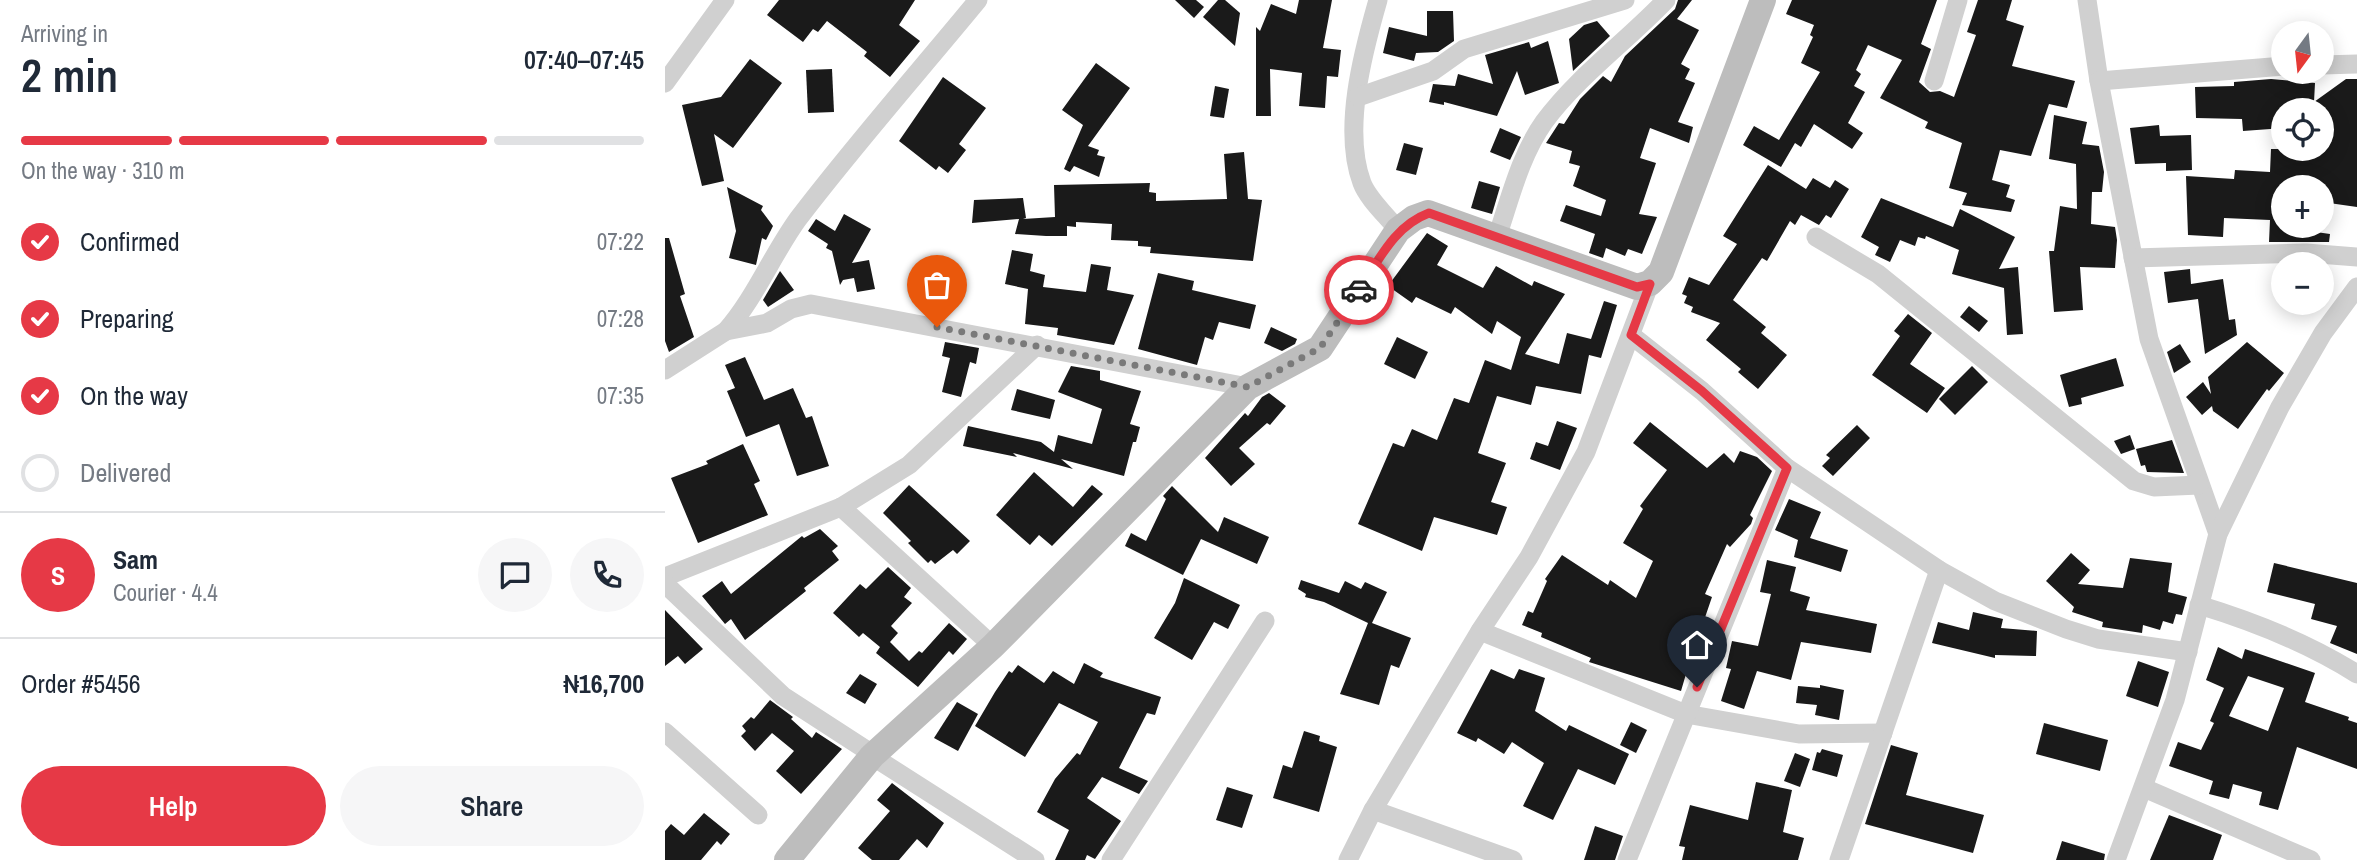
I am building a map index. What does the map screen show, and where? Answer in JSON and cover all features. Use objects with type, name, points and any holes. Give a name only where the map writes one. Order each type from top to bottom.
[{"type":"street","points":[[665,83],[725,0]]},
{"type":"street","points":[[665,370],[726,331],[741,313],[764,271],[798,219],[978,0]]},
{"type":"street","points":[[1378,0],[1363,54],[1355,156],[1363,185],[1398,230]]},
{"type":"street","points":[[1358,97],[1433,71],[1465,49],[1625,0]]},
{"type":"street","points":[[1497,237],[1523,161],[1544,122],[1607,56],[1666,0]]},
{"type":"street","points":[[1348,860],[1373,810],[1480,631],[1529,557],[1586,452],[1650,284],[1661,272],[1762,0]]},
{"type":"street","points":[[1934,81],[1958,0]]},
{"type":"street","points":[[2087,0],[2099,81],[2149,340],[2218,534]]},
{"type":"street","points":[[2335,65],[2357,64]]},
{"type":"street","points":[[2099,81],[2271,67]]},
{"type":"street","points":[[786,860],[873,756],[993,646],[1248,387],[1320,348],[1398,230],[1414,218],[1429,213],[1637,287],[1650,284]]},
{"type":"street","points":[[1816,237],[1878,274],[2134,481],[2154,487],[2199,485]]},
{"type":"street","points":[[2133,258],[2306,253],[2357,257]]},
{"type":"street","points":[[2116,860],[2144,788],[2188,652],[2218,534],[2280,407],[2323,333],[2357,287]]},
{"type":"street","points":[[726,331],[767,323],[791,309],[811,304],[1248,387]]},
{"type":"street","points":[[1631,335],[1702,391],[1787,468],[1939,570],[1995,601],[2066,629],[2098,639],[2188,652]]},
{"type":"street","points":[[665,578],[841,507],[909,465],[1037,345]]},
{"type":"street","points":[[1626,860],[1787,468]]},
{"type":"street","points":[[841,507],[993,646]]},
{"type":"street","points":[[1839,860],[1939,570]]},
{"type":"street","points":[[665,584],[783,695],[1035,860]]},
{"type":"street","points":[[2199,605],[2253,621],[2326,654],[2357,674]]},
{"type":"street","points":[[1111,860],[1265,621]]},
{"type":"street","points":[[1480,631],[1686,714],[1799,734],[1883,733]]},
{"type":"street","points":[[665,732],[758,815]]},
{"type":"street","points":[[2144,788],[2311,860]]},
{"type":"street","points":[[1373,810],[1513,860]]},
{"type":"building","points":[[779,0],[915,0],[899,25],[920,41],[890,77],[864,56],[867,52],[827,21],[818,32],[813,29],[803,42],[767,15]]},
{"type":"building","points":[[1175,0],[1196,0],[1204,7],[1194,18]]},
{"type":"building","points":[[1218,0],[1225,0],[1240,13],[1235,46],[1203,17]]},
{"type":"building","points":[[1299,0],[1332,0],[1323,48],[1341,50],[1338,77],[1327,76],[1325,108],[1299,106],[1302,73],[1270,69],[1271,116],[1256,116],[1256,27],[1260,31],[1271,4],[1296,14]]},
{"type":"building","points":[[1678,0],[1692,0],[1677,19],[1699,30],[1681,64],[1690,69],[1685,79],[1695,83],[1678,122],[1693,127],[1689,143],[1650,128],[1640,158],[1656,163],[1639,214],[1657,217],[1642,254],[1628,249],[1625,256],[1606,248],[1603,258],[1589,253],[1595,234],[1560,221],[1566,205],[1601,216],[1606,200],[1573,186],[1580,166],[1569,163],[1572,151],[1546,143],[1559,123],[1564,124],[1580,99],[1603,76],[1611,82],[1625,56],[1675,9]]},
{"type":"building","points":[[1792,0],[1937,0],[1921,44],[1931,49],[1919,82],[1930,92],[1940,91],[1954,97],[1976,35],[1967,32],[1978,0],[2012,0],[2006,20],[2024,26],[2012,66],[2075,81],[2067,108],[2049,104],[2031,156],[2000,150],[1992,180],[2010,185],[2006,197],[2015,200],[2011,212],[1962,205],[1967,193],[1949,188],[1962,143],[1925,128],[1928,122],[1880,98],[1902,60],[1868,45],[1856,70],[1861,74],[1854,86],[1865,92],[1848,123],[1863,133],[1852,149],[1814,124],[1801,147],[1795,143],[1781,167],[1743,145],[1754,126],[1779,140],[1820,72],[1801,63],[1813,37],[1810,35],[1814,25],[1786,14]]},
{"type":"building","points":[[1427,11],[1453,11],[1454,41],[1438,52],[1416,53],[1414,61],[1383,53],[1389,27],[1427,36]]},
{"type":"building","points":[[1597,21],[1610,36],[1573,71],[1569,39],[1584,25]]},
{"type":"building","points":[[1548,41],[1559,83],[1525,95],[1517,71],[1497,116],[1444,102],[1444,105],[1429,102],[1433,84],[1455,86],[1458,74],[1493,84],[1485,55],[1529,42],[1531,48]]},
{"type":"building","points":[[750,59],[782,83],[733,148],[714,134],[724,181],[702,186],[682,105],[721,97]]},
{"type":"building","points":[[1096,63],[1130,88],[1088,146],[1099,150],[1097,155],[1105,157],[1099,177],[1074,166],[1070,172],[1064,169],[1083,125],[1062,110]]},
{"type":"building","points":[[832,69],[834,112],[808,113],[806,70]]},
{"type":"building","points":[[943,77],[986,108],[959,144],[966,150],[948,173],[939,166],[936,170],[899,141]]},
{"type":"building","points":[[2271,79],[2271,84],[2315,84],[2314,98],[2271,98],[2271,129],[2243,131],[2242,119],[2196,118],[2195,87],[2234,86],[2234,82]]},
{"type":"building","points":[[2346,79],[2357,79],[2357,207],[2334,204],[2334,175],[2271,175],[2271,238],[2330,238],[2329,242],[2269,242],[2270,220],[2224,218],[2223,237],[2188,235],[2186,176],[2234,179],[2235,170],[2270,172],[2271,149],[2271,161],[2334,161],[2334,98],[2320,98]]},
{"type":"building","points":[[1215,86],[1229,89],[1224,118],[1210,116]]},
{"type":"building","points":[[2054,115],[2087,122],[2082,144],[2099,146],[2104,172],[2102,192],[2092,192],[2091,224],[2115,227],[2117,240],[2115,268],[2080,267],[2083,310],[2054,312],[2049,251],[2054,251],[2060,206],[2077,209],[2076,164],[2049,159]]},
{"type":"building","points":[[2159,125],[2160,136],[2191,135],[2192,170],[2166,171],[2166,163],[2135,164],[2130,128]]},
{"type":"building","points":[[1500,128],[1521,137],[1510,160],[1490,152]]},
{"type":"building","points":[[1404,143],[1423,148],[1416,175],[1396,170]]},
{"type":"building","points":[[1244,152],[1248,199],[1262,200],[1253,261],[1150,253],[1151,247],[1138,246],[1138,241],[1111,240],[1112,224],[1076,222],[1076,227],[1067,226],[1067,236],[1046,236],[1015,234],[1019,219],[972,223],[974,200],[1023,198],[1026,218],[1023,219],[1055,217],[1054,185],[1150,183],[1149,192],[1156,193],[1156,201],[1227,199],[1224,154]]},
{"type":"building","points":[[1768,165],[1806,189],[1813,178],[1830,188],[1835,180],[1849,189],[1831,218],[1826,215],[1819,225],[1801,215],[1795,225],[1790,221],[1767,261],[1762,258],[1733,300],[1766,327],[1761,333],[1787,355],[1758,389],[1738,372],[1741,369],[1706,340],[1720,323],[1691,312],[1693,307],[1684,303],[1687,296],[1682,294],[1689,277],[1709,285],[1737,244],[1723,236]]},
{"type":"building","points":[[1479,181],[1500,187],[1492,214],[1471,208]]},
{"type":"building","points":[[727,187],[763,206],[761,210],[773,226],[766,240],[762,238],[756,265],[729,258],[736,231]]},
{"type":"building","points":[[1881,198],[1953,227],[1960,209],[2015,237],[1999,269],[2018,267],[2023,334],[2007,335],[2004,288],[1952,274],[1959,250],[1926,236],[1925,239],[1918,237],[1915,246],[1900,240],[1890,262],[1875,255],[1879,247],[1861,237]]},
{"type":"building","points":[[844,214],[871,229],[852,263],[869,260],[875,289],[857,292],[854,278],[843,280],[840,285],[832,251],[826,248],[828,244],[808,231],[816,219],[835,231]]},
{"type":"building","points":[[1427,233],[1448,246],[1437,265],[1483,288],[1496,266],[1532,286],[1534,281],[1565,294],[1525,354],[1559,364],[1567,333],[1591,339],[1604,301],[1617,305],[1601,358],[1589,355],[1581,394],[1536,386],[1531,405],[1497,396],[1478,453],[1506,463],[1491,502],[1507,507],[1497,535],[1434,517],[1422,551],[1358,524],[1393,443],[1404,447],[1412,429],[1437,440],[1454,398],[1469,403],[1485,360],[1511,370],[1521,337],[1497,321],[1492,334],[1455,307],[1451,314],[1416,297],[1412,303],[1388,286]]},
{"type":"building","points":[[665,238],[669,238],[685,294],[680,296],[694,337],[669,352],[665,341]]},
{"type":"building","points":[[1012,250],[1033,254],[1030,271],[1045,275],[1043,287],[1086,292],[1091,264],[1111,267],[1107,290],[1134,295],[1114,345],[1057,335],[1058,328],[1025,324],[1028,289],[1005,284]]},
{"type":"building","points":[[2190,269],[2191,284],[2223,279],[2229,320],[2235,319],[2237,335],[2205,354],[2198,299],[2168,303],[2164,272]]},
{"type":"building","points":[[780,271],[794,290],[768,307],[763,300]]},
{"type":"building","points":[[1158,273],[1194,281],[1192,290],[1256,305],[1250,329],[1219,322],[1213,340],[1205,337],[1197,365],[1138,349]]},
{"type":"building","points":[[1969,306],[1988,321],[1979,332],[1960,317]]},
{"type":"building","points":[[1908,314],[1932,333],[1910,364],[1945,388],[1927,413],[1872,375],[1900,336],[1894,331]]},
{"type":"building","points":[[1271,327],[1297,339],[1295,344],[1282,351],[1264,343]]},
{"type":"building","points":[[1397,337],[1428,352],[1415,379],[1384,364]]},
{"type":"building","points":[[945,342],[979,348],[976,364],[970,362],[961,397],[942,392],[950,358],[942,356]]},
{"type":"building","points":[[2247,342],[2284,373],[2269,391],[2267,389],[2238,429],[2213,411],[2212,406],[2202,415],[2186,397],[2203,382],[2211,394],[2208,377]]},
{"type":"building","points":[[2180,344],[2191,362],[2174,373],[2167,352]]},
{"type":"building","points":[[745,357],[764,400],[793,388],[806,418],[812,416],[829,466],[797,476],[779,424],[746,437],[727,391],[735,388],[725,365]]},
{"type":"building","points":[[2116,358],[2124,386],[2081,398],[2082,404],[2069,407],[2060,375]]},
{"type":"building","points":[[1071,366],[1100,371],[1100,380],[1141,391],[1130,424],[1140,427],[1124,476],[1061,459],[1073,469],[1013,453],[1017,457],[963,446],[968,426],[1041,442],[1054,452],[1058,435],[1092,444],[1102,409],[1058,392]]},
{"type":"building","points":[[1972,366],[1988,382],[1955,415],[1939,399]]},
{"type":"building","points":[[1017,389],[1055,400],[1050,419],[1011,410]]},
{"type":"building","points":[[1269,393],[1286,406],[1270,425],[1267,423],[1239,448],[1255,464],[1231,486],[1205,458],[1245,413],[1248,416],[1262,397]]},
{"type":"building","points":[[1557,421],[1577,428],[1560,470],[1530,459],[1536,442],[1548,446]]},
{"type":"building","points":[[1650,422],[1707,468],[1724,453],[1734,463],[1740,451],[1757,457],[1772,471],[1750,515],[1753,518],[1751,524],[1730,547],[1727,544],[1705,594],[1712,597],[1699,635],[1703,637],[1695,659],[1691,657],[1681,691],[1589,662],[1591,658],[1541,637],[1542,633],[1522,625],[1528,611],[1533,613],[1547,581],[1545,579],[1562,555],[1608,585],[1610,580],[1636,598],[1653,561],[1623,543],[1643,509],[1640,506],[1667,470],[1633,443]]},
{"type":"building","points":[[1857,425],[1870,438],[1833,476],[1822,466],[1830,458],[1826,455]]},
{"type":"building","points":[[2130,435],[2135,449],[2121,454],[2114,441]]},
{"type":"building","points":[[2172,440],[2184,473],[2147,472],[2145,465],[2141,466],[2136,449]]},
{"type":"building","points":[[743,444],[760,481],[754,484],[768,515],[698,543],[671,478],[708,464],[706,461]]},
{"type":"building","points":[[1034,472],[1073,507],[1092,485],[1103,494],[1052,546],[1039,535],[1030,545],[996,515]]},
{"type":"building","points":[[909,485],[970,541],[957,554],[953,550],[935,564],[931,560],[928,563],[883,513]]},
{"type":"building","points":[[1172,486],[1218,532],[1224,517],[1269,537],[1257,564],[1201,539],[1183,575],[1125,546],[1131,533],[1146,541],[1166,499],[1163,496]]},
{"type":"building","points":[[1789,499],[1821,512],[1810,538],[1848,550],[1841,572],[1794,557],[1798,540],[1775,530]]},
{"type":"building","points":[[820,529],[838,546],[832,551],[839,560],[804,588],[806,591],[745,640],[731,619],[725,624],[702,596],[722,581],[731,594],[802,536],[804,538]]},
{"type":"building","points":[[2071,553],[2090,570],[2078,584],[2123,588],[2130,558],[2172,563],[2168,592],[2187,597],[2182,615],[2176,614],[2173,624],[2163,621],[2160,630],[2143,625],[2142,633],[2102,627],[2103,622],[2072,612],[2074,607],[2046,581]]},
{"type":"building","points":[[1767,560],[1796,567],[1790,591],[1810,597],[1806,610],[1877,624],[1871,653],[1801,642],[1791,680],[1757,671],[1744,709],[1721,701],[1731,669],[1726,668],[1732,641],[1758,646],[1771,594],[1760,592]]},
{"type":"building","points":[[2274,563],[2357,583],[2357,654],[2330,643],[2337,626],[2311,619],[2315,604],[2267,592]]},
{"type":"building","points":[[888,567],[911,588],[904,597],[912,603],[891,626],[898,633],[890,642],[909,661],[919,651],[922,653],[949,623],[967,639],[953,655],[949,651],[918,687],[876,653],[880,647],[863,633],[859,637],[833,613],[860,584],[866,589]]},
{"type":"building","points":[[1184,578],[1240,605],[1228,629],[1214,622],[1192,660],[1154,638],[1175,603]]},
{"type":"building","points":[[1301,580],[1339,593],[1345,581],[1361,589],[1365,582],[1387,592],[1372,623],[1411,638],[1399,668],[1391,665],[1379,705],[1340,694],[1368,623],[1324,602],[1305,597],[1306,594],[1298,589]]},
{"type":"building","points":[[665,610],[703,649],[685,664],[678,656],[665,666]]},
{"type":"building","points":[[1973,612],[2003,619],[2001,628],[2037,631],[2036,656],[1995,655],[1995,658],[1932,643],[1938,622],[1969,630]]},
{"type":"building","points":[[2218,647],[2242,659],[2245,649],[2315,673],[2305,702],[2349,717],[2348,720],[2357,723],[2357,769],[2297,747],[2278,810],[2259,805],[2262,792],[2233,784],[2229,799],[2209,794],[2213,781],[2169,766],[2178,742],[2201,750],[2214,723],[2210,721],[2224,688],[2206,680]],"holes":[[[2248,676],[2284,688],[2268,731],[2229,716]]]},
{"type":"building","points":[[2138,661],[2169,672],[2158,707],[2126,696]]},
{"type":"building","points":[[1084,663],[1103,673],[1100,677],[1161,697],[1155,715],[1147,713],[1119,768],[1148,781],[1139,794],[1102,777],[1087,798],[1121,821],[1095,859],[1087,855],[1085,860],[1055,860],[1069,830],[1037,812],[1055,779],[1077,753],[1080,755],[1098,722],[1059,703],[1025,757],[975,726],[1009,671],[1012,673],[1018,665],[1044,683],[1053,671],[1074,684]]},
{"type":"building","points":[[1491,669],[1514,679],[1519,669],[1545,678],[1535,711],[1566,731],[1569,725],[1629,754],[1615,785],[1578,769],[1553,820],[1523,806],[1544,763],[1512,742],[1504,754],[1478,738],[1476,742],[1457,733]]},
{"type":"building","points":[[860,674],[877,684],[865,704],[846,693]]},
{"type":"building","points":[[1820,685],[1844,690],[1839,720],[1815,715],[1817,705],[1796,703],[1798,686],[1820,688]]},
{"type":"building","points":[[770,700],[793,717],[791,719],[812,738],[816,732],[842,749],[801,794],[776,771],[794,751],[772,733],[755,751],[741,736],[746,731],[742,726],[751,717],[754,719]]},
{"type":"building","points":[[957,702],[978,714],[958,751],[934,738]]},
{"type":"building","points":[[1631,722],[1647,730],[1636,753],[1620,745]]},
{"type":"building","points":[[2044,723],[2108,740],[2100,771],[2036,754]]},
{"type":"building","points":[[1304,731],[1320,736],[1319,741],[1337,747],[1319,812],[1273,798],[1283,765],[1292,768]]},
{"type":"building","points":[[1891,745],[1918,753],[1906,795],[1984,815],[1973,853],[1865,824]]},
{"type":"building","points":[[1822,749],[1843,755],[1837,777],[1812,770],[1817,752],[1820,753]]},
{"type":"building","points":[[1795,753],[1810,759],[1800,787],[1784,781]]},
{"type":"building","points":[[1756,782],[1792,790],[1783,832],[1804,838],[1798,860],[1682,860],[1685,847],[1679,846],[1690,805],[1748,820]]},
{"type":"building","points":[[892,783],[944,823],[927,848],[917,839],[899,860],[872,860],[858,848],[890,811],[877,800]]},
{"type":"building","points":[[1227,787],[1253,795],[1242,828],[1216,820]]},
{"type":"building","points":[[704,813],[730,834],[721,845],[717,841],[701,860],[665,860],[665,831],[671,824],[684,835]]},
{"type":"building","points":[[2169,815],[2222,835],[2213,860],[2150,860]]},
{"type":"building","points":[[1595,826],[1623,836],[1615,860],[1584,860]]},
{"type":"building","points":[[2062,841],[2105,854],[2104,860],[2056,860]]},
{"type":"way so far","points":[[937,327],[1248,387],[1320,348],[1359,290]]},
{"type":"route","points":[[1359,290],[1398,230],[1414,218],[1429,213],[1637,287],[1650,284],[1631,335],[1702,391],[1787,468],[1697,687]]}]
